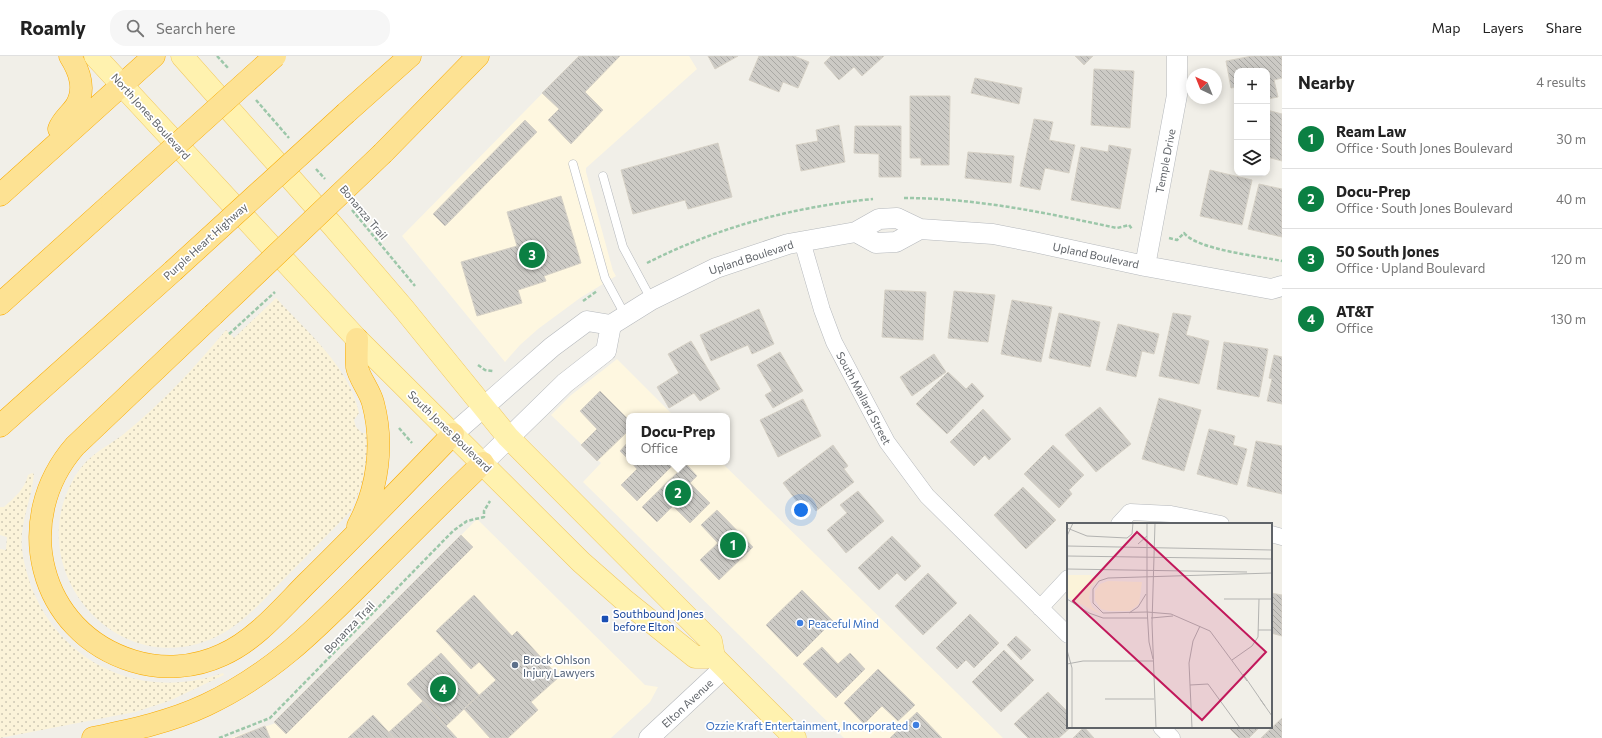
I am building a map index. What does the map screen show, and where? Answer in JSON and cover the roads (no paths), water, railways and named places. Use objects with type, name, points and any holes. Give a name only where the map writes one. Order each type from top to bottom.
[{"type":"highway","points":[[53,147],[62,122],[76,106],[82,87],[81,76],[70,56]]},
{"type":"highway","points":[[0,196],[154,56]]},
{"type":"highway","points":[[0,304],[275,56]]},
{"type":"highway","name":"Purple Heart Highway","points":[[0,426],[410,56]]},
{"type":"highway","points":[[453,434],[350,541],[253,635],[222,656],[193,664],[168,667],[154,666],[114,654],[85,636],[72,622],[56,600],[44,569],[40,541],[41,515],[52,478],[66,456],[84,436],[383,154],[478,56]]},
{"type":"highway","points":[[350,541],[363,517],[370,495],[376,473],[379,448],[378,425],[373,404],[357,368],[357,339]]},
{"type":"highway","points":[[93,738],[149,726],[187,713],[230,693],[267,670],[287,655],[315,630],[483,463]]},
{"type":"main road","name":"North Jones Boulevard","points":[[95,56],[206,176]]},
{"type":"main road","points":[[182,56],[404,309],[508,437],[711,641],[719,662],[795,738]]},
{"type":"main road","name":"South Jones Boulevard","points":[[206,176],[357,339],[581,562],[623,599],[695,657],[719,662]]},
{"type":"street","name":"Temple Drive","points":[[1146,266],[1177,95],[1177,56]]},
{"type":"street","name":"Upland Boulevard","points":[[618,321],[651,300],[685,282],[729,263],[802,241],[856,232],[876,242],[896,242],[920,229],[993,234],[1278,292]]},
{"type":"street","name":"South Mallard Street","points":[[802,241],[822,310],[834,342],[887,442],[927,496],[1067,634]]},
{"type":"street","points":[[453,434],[552,347],[587,321],[618,321],[606,351],[565,383],[483,463]]},
{"type":"street","points":[[1120,523],[1130,512],[1171,514],[1216,523]]},
{"type":"street","points":[[1272,534],[1282,536]]},
{"type":"street","points":[[1040,608],[1067,579]]},
{"type":"street","name":"Elton Avenue","points":[[649,738],[719,662]]},
{"type":"street","points":[[1162,728],[1172,738]]},
{"type":"lane","points":[[573,164],[618,321]]},
{"type":"lane","points":[[603,176],[623,247],[651,300]]},
{"type":"place","name":"50 South Jones","points":[[532,255]]},
{"type":"place","name":"Docu-Prep","points":[[678,493]]},
{"type":"place","name":"Ream Law","points":[[733,545]]},
{"type":"place","name":"Southbound Jones before Elton","points":[[605,619]]},
{"type":"place","name":"Peaceful Mind","points":[[800,623]]},
{"type":"place","name":"Brock Ohlson Injury Lawyers","points":[[515,665]]},
{"type":"place","name":"AT&T","points":[[443,689]]},
{"type":"place","name":"Ozzie Kraft Entertainment, Incorporated","points":[[916,725]]}]
